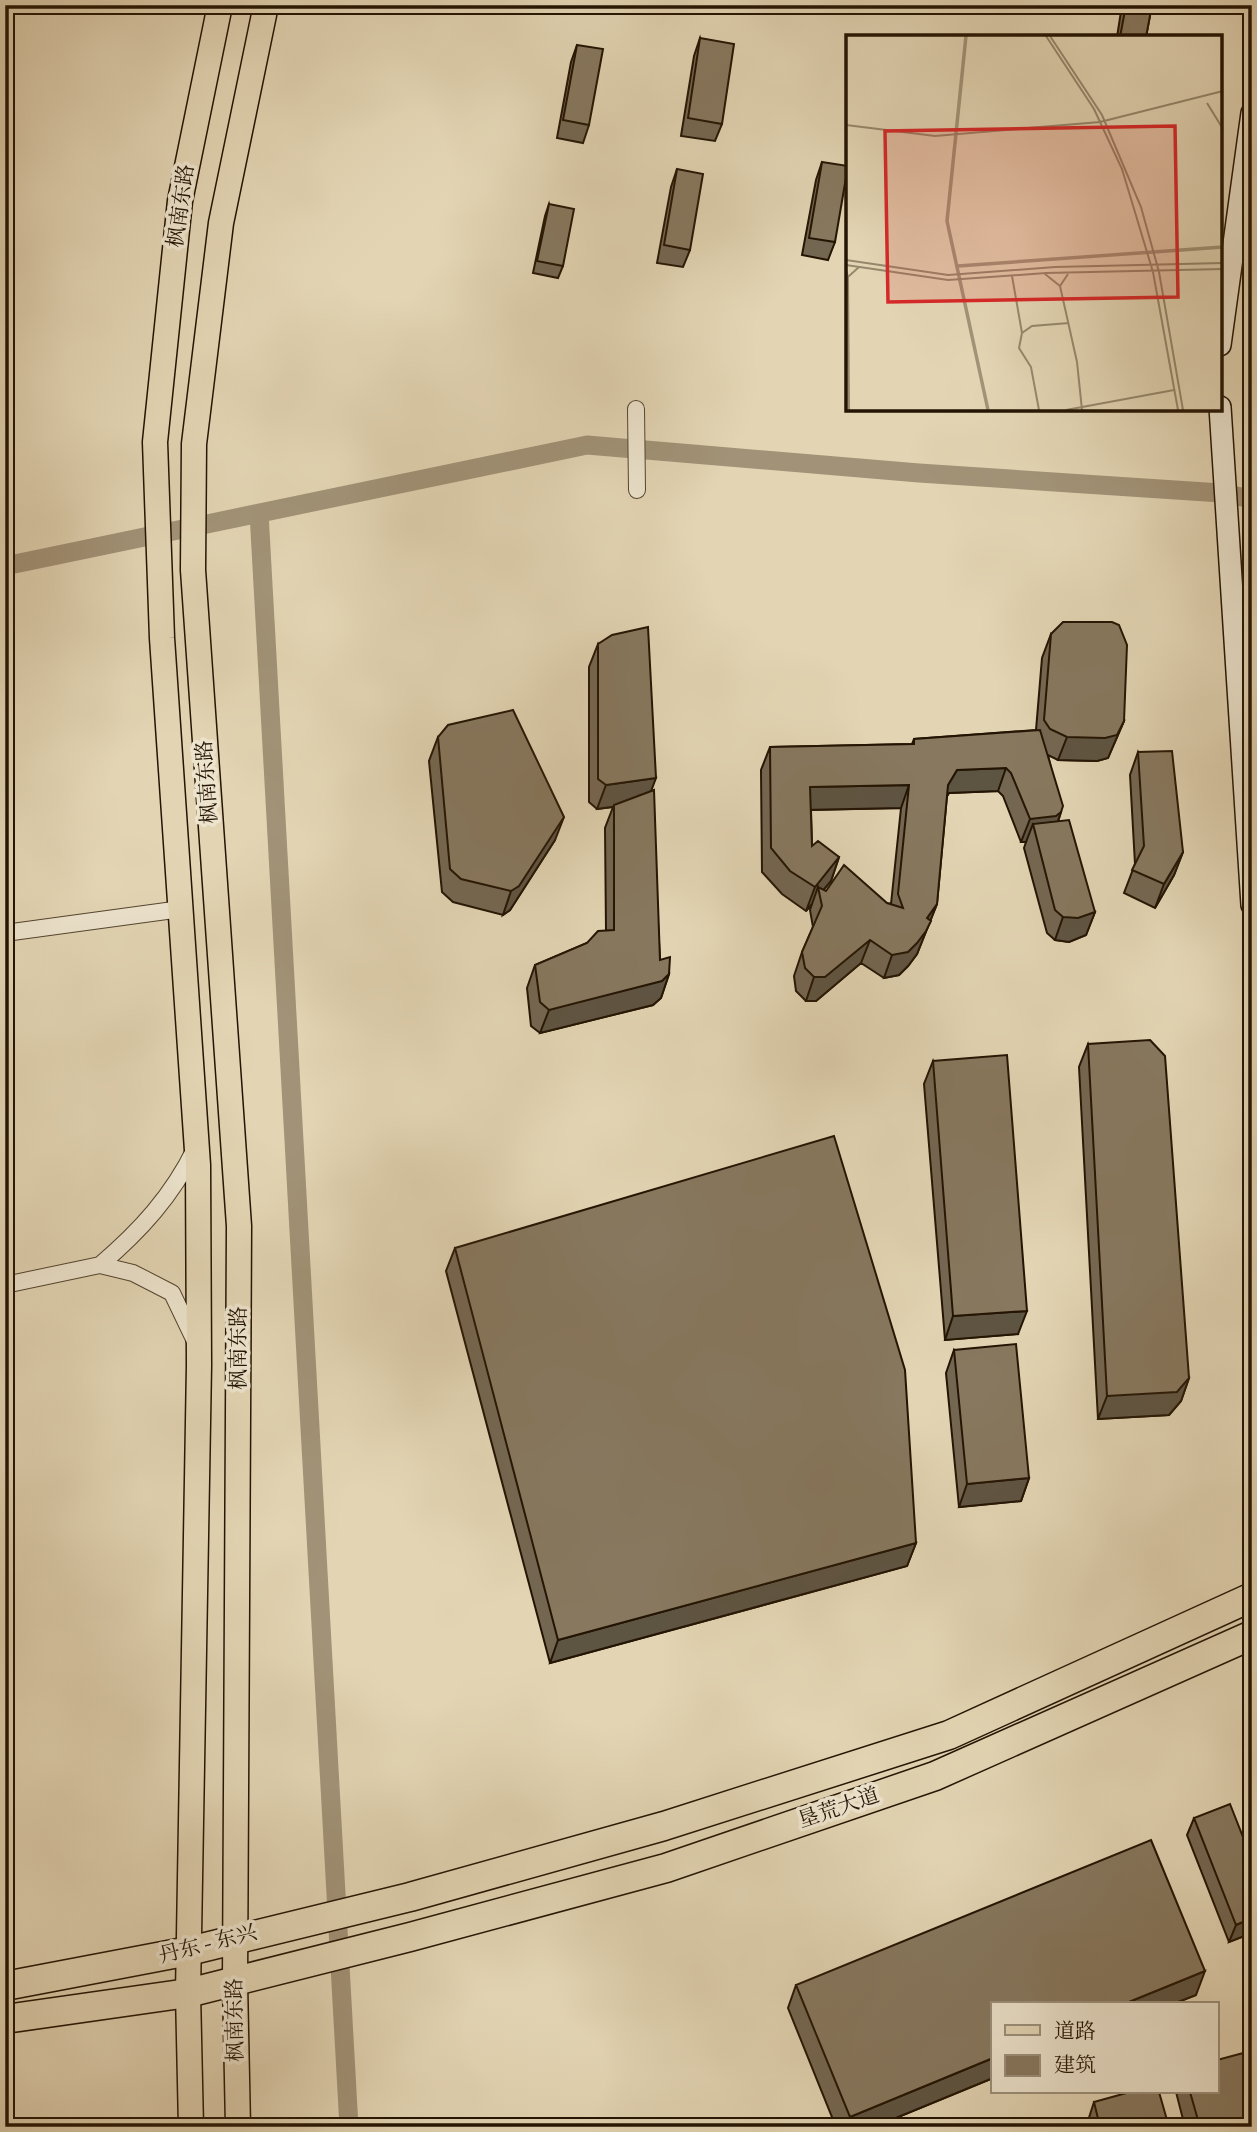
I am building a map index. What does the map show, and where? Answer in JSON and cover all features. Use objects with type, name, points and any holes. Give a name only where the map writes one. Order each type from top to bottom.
[{"type":"highway","name":"垦荒大道","points":[[410,1897],[664,1826],[949,1735],[1252,1597]]},
{"type":"highway","name":"垦荒大道","points":[[410,1937],[666,1868],[935,1776],[1252,1635]]},
{"type":"highway","name":"丹东 - 东兴","points":[[5,1986],[189,1951],[307,1920],[410,1897]]},
{"type":"highway","name":"丹东 - 东兴","points":[[5,2019],[188,1993],[410,1937]]},
{"type":"main road","name":"枫南东路","points":[[191,2127],[188,1993],[199,1350],[198,1143],[160,575],[155,442],[180,201],[220,5]]},
{"type":"main road","name":"枫南东路","points":[[238,2127],[236,1982],[240,1226],[193,570],[193,484],[194,444],[221,223],[266,5]]},
{"type":"main road","points":[[1222,330],[1252,113]]},
{"type":"main road","points":[[1220,411],[1252,905]]},
{"type":"street","points":[[636,409],[637,489]]},
{"type":"street","points":[[5,933],[181,909]]},
{"type":"street","points":[[100,1265],[130,1240],[168,1198],[198,1143]]},
{"type":"street","points":[[5,1285],[100,1265],[133,1273],[172,1293],[199,1350]]},
{"type":"building","points":[[1126,5],[1152,5],[1146,35],[1120,35]]},
{"type":"building","points":[[700,38],[734,44],[722,124],[688,118]]},
{"type":"building","points":[[577,45],[603,49],[589,125],[563,120]]},
{"type":"building","points":[[822,162],[846,166],[835,242],[809,238]]},
{"type":"building","points":[[677,169],[703,174],[690,250],[664,245]]},
{"type":"building","points":[[549,204],[574,209],[563,266],[537,261]]},
{"type":"building","points":[[1063,622],[1112,622],[1119,625],[1127,645],[1124,721],[1117,735],[1105,738],[1067,737],[1050,729],[1044,720],[1051,634]]},
{"type":"building","points":[[648,627],[656,778],[606,785],[598,779],[598,644],[612,635]]},
{"type":"building","points":[[513,710],[564,817],[519,886],[511,891],[461,879],[450,869],[438,737],[448,725]]},
{"type":"building","points":[[1040,730],[1063,806],[1061,812],[1056,816],[1030,819],[1011,773],[1006,768],[957,770],[948,785],[937,904],[927,918],[931,921],[926,931],[908,952],[892,955],[870,940],[825,977],[814,977],[805,968],[802,952],[822,906],[818,887],[826,891],[844,865],[887,903],[903,908],[898,894],[909,785],[810,787],[812,846],[818,841],[839,857],[815,887],[790,871],[771,848],[770,747],[914,744],[914,739]]},
{"type":"building","points":[[1172,751],[1183,852],[1164,884],[1132,870],[1144,846],[1138,752]]},
{"type":"building","points":[[654,790],[660,960],[670,957],[669,974],[662,981],[549,1010],[540,1002],[535,965],[587,943],[598,931],[614,930],[614,805]]},
{"type":"building","points":[[1069,820],[1095,912],[1078,918],[1063,917],[1055,910],[1033,824]]},
{"type":"building","points":[[1150,1040],[1165,1056],[1189,1378],[1177,1392],[1107,1396],[1088,1044]]},
{"type":"building","points":[[1007,1055],[1027,1311],[953,1316],[933,1061]]},
{"type":"building","points":[[834,1136],[905,1370],[916,1543],[558,1640],[455,1248]]},
{"type":"building","points":[[1016,1344],[1029,1478],[967,1484],[954,1350]]},
{"type":"building","points":[[1230,1804],[1252,1860],[1252,1918],[1236,1925],[1194,1818]]},
{"type":"building","points":[[1151,1840],[1205,1971],[1129,2002],[991,2002],[991,2059],[850,2117],[796,1985]]},
{"type":"building","points":[[1247,2052],[1252,2069],[1252,2127],[1200,2127],[1191,2094],[1218,2094],[1218,2060]]},
{"type":"building","points":[[1123,2094],[1160,2094],[1169,2127],[1100,2127],[1094,2102]]},
{"type":"waterway","points":[[5,566],[587,445],[919,473],[1221,493],[1252,499]]},
{"type":"waterway","points":[[259,513],[349,2127]]}]
